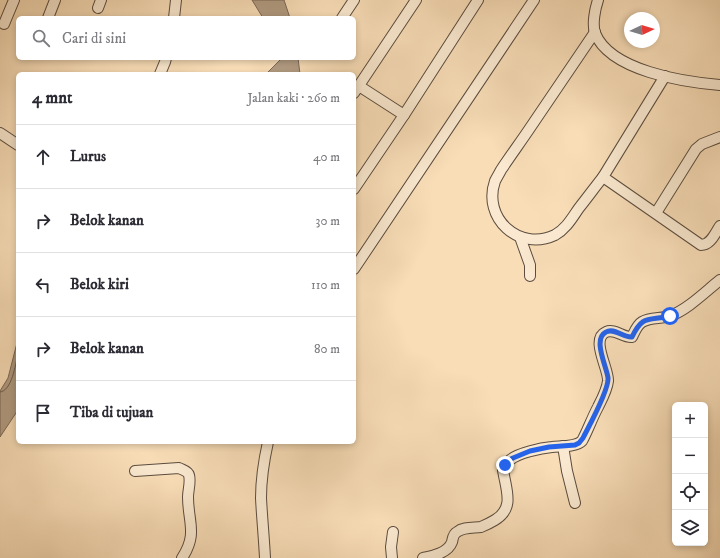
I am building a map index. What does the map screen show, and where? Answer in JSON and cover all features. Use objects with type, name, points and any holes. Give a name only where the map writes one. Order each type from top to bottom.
[{"type":"street","points":[[4,24],[14,0]]},
{"type":"street","points":[[49,16],[55,0]]},
{"type":"street","points":[[174,16],[176,0]]},
{"type":"street","points":[[343,16],[353,0]]},
{"type":"street","points":[[404,115],[356,89],[416,0]]},
{"type":"street","points":[[356,186],[478,0]]},
{"type":"street","points":[[356,266],[534,0]]},
{"type":"street","points":[[598,0],[595,12],[594,32],[495,181],[492,196],[494,210],[504,226],[520,237],[530,240],[555,235],[565,227],[603,177],[665,76]]},
{"type":"street","points":[[594,32],[599,40],[623,62],[650,73],[701,83],[720,85]]},
{"type":"street","points":[[161,72],[166,60]]},
{"type":"street","points":[[0,133],[16,144]]},
{"type":"street","points":[[656,213],[696,149],[702,144],[720,137]]},
{"type":"street","points":[[603,177],[701,245],[706,245],[720,226]]},
{"type":"street","points":[[520,237],[530,265],[530,276]]},
{"type":"street","points":[[423,558],[435,556],[445,551],[452,544],[454,534],[457,531],[482,526],[503,514],[506,510],[508,502],[504,470],[505,465],[509,460],[530,451],[549,447],[575,445],[582,441],[606,391],[608,376],[600,344],[600,339],[604,332],[614,331],[625,336],[632,337],[637,327],[644,320],[670,316],[680,311],[720,280]]},
{"type":"street","points":[[265,558],[261,497],[264,460],[268,444]]},
{"type":"street","points":[[563,446],[575,503]]},
{"type":"street","points":[[135,471],[180,468],[186,471],[189,475],[188,498],[191,539],[182,558]]},
{"type":"street","points":[[392,558],[391,547],[394,532]]},
{"type":"water","points":[[252,0],[284,0],[289,16],[262,16]]},
{"type":"water","points":[[280,60],[298,60],[300,72],[268,72]]},
{"type":"water","points":[[16,347],[16,413],[0,437],[0,391],[8,378]]},
{"type":"route","points":[[505,465],[509,460],[530,451],[549,447],[575,445],[582,441],[606,391],[608,381],[607,372],[600,350],[600,339],[604,332],[614,331],[625,336],[632,337],[637,327],[644,320],[670,316]]}]
